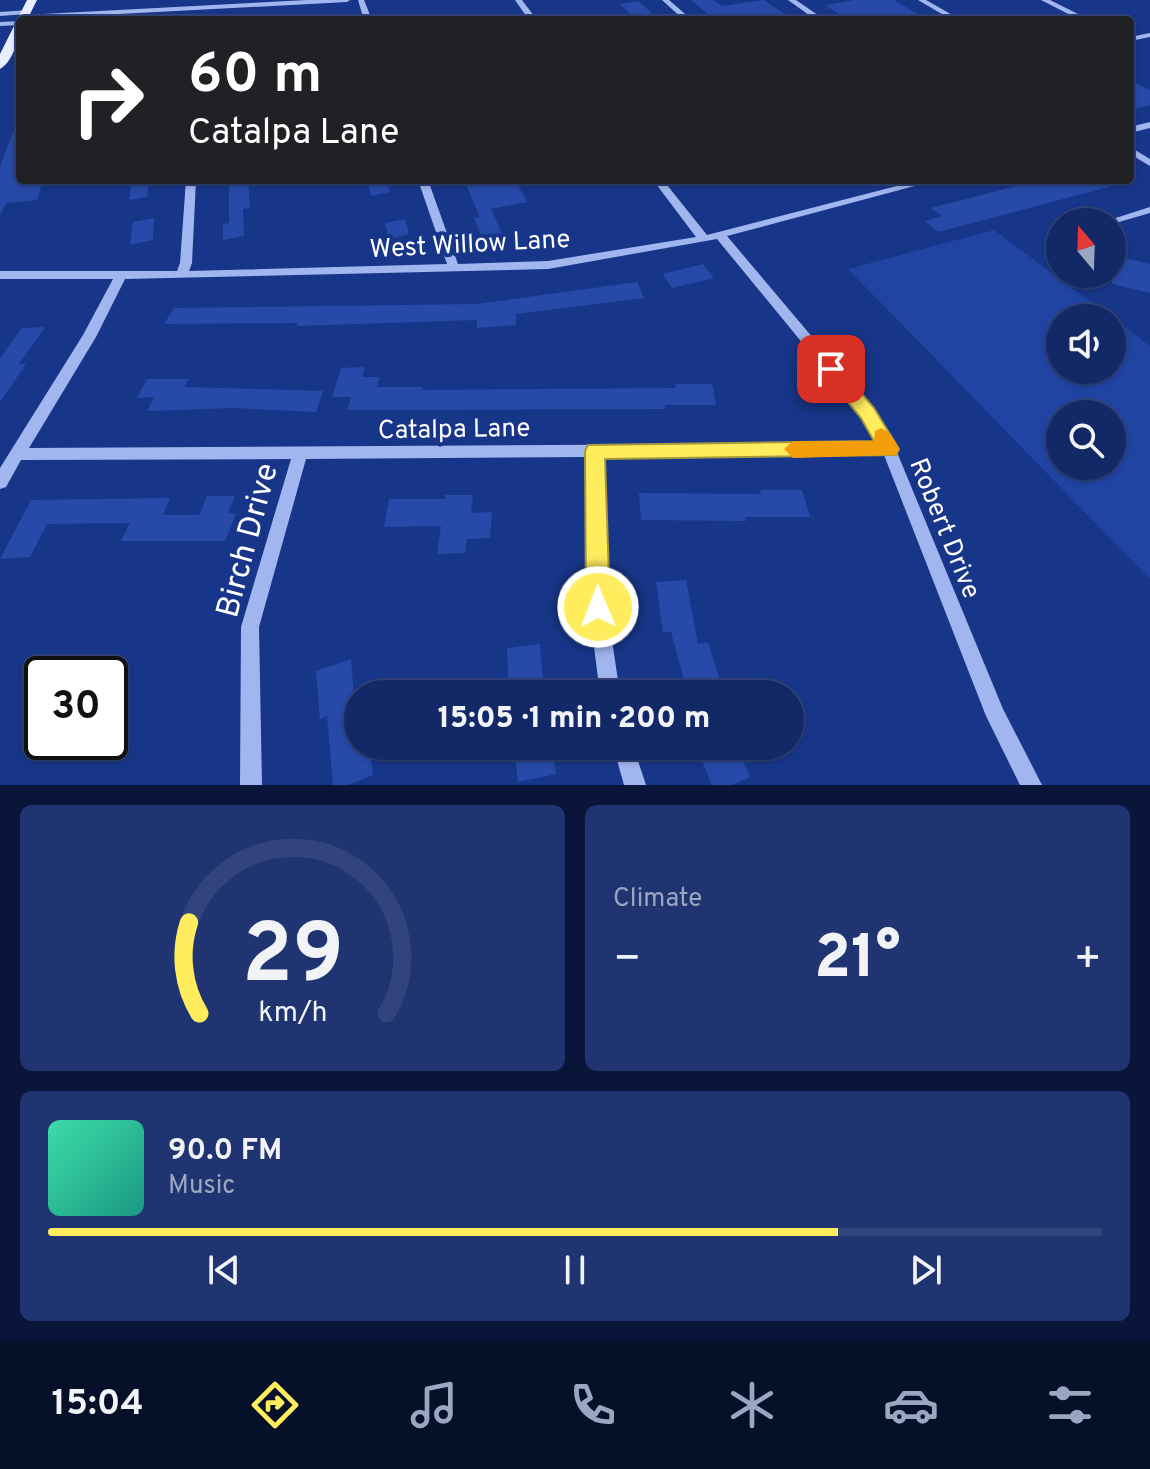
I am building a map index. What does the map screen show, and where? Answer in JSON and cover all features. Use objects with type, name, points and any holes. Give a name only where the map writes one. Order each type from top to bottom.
[{"type":"main road","points":[[1,60],[16,31]]},
{"type":"street","points":[[75,16],[347,0]]},
{"type":"street","points":[[665,0],[683,16]]},
{"type":"street","points":[[791,0],[815,16]]},
{"type":"street","points":[[921,0],[950,16]]},
{"type":"street","points":[[1044,0],[1078,16]]},
{"type":"street","points":[[200,9],[200,16]]},
{"type":"street","points":[[181,275],[186,263],[191,184]]},
{"type":"street","points":[[424,184],[454,268]]},
{"type":"street","name":"Robert Drive","points":[[662,184],[868,413],[889,449],[972,659],[1031,785]]},
{"type":"street","points":[[877,184],[887,192]]},
{"type":"street","name":"West Willow Lane","points":[[0,275],[181,275],[548,265],[712,237],[917,184]]},
{"type":"street","points":[[1126,217],[1150,210]]},
{"type":"street","points":[[0,482],[121,275]]},
{"type":"street","name":"Catalpa Lane","points":[[19,454],[889,449]]},
{"type":"street","points":[[595,451],[598,607],[608,680]]},
{"type":"street","name":"Birch Drive","points":[[251,785],[250,627],[300,454]]},
{"type":"street","points":[[627,760],[635,785]]},
{"type":"shaded area","points":[[994,230],[1046,269],[1046,288],[1072,288],[1094,304],[1046,304],[1046,384],[1126,384],[1126,328],[1150,346],[1150,579],[1054,480],[1126,480],[1126,400],[1046,400],[1046,472],[848,269]]},
{"type":"building","points":[[691,0],[713,0],[722,6],[764,0],[787,16],[710,16]]},
{"type":"building","points":[[855,0],[894,0],[921,16],[842,16],[825,5]]},
{"type":"building","points":[[638,1],[654,15],[632,16],[620,4]]},
{"type":"building","points":[[1134,82],[1150,90],[1150,105],[1134,109]]},
{"type":"building","points":[[16,126],[14,180],[16,184],[42,184],[37,200],[6,203],[0,215],[0,166]]},
{"type":"building","points":[[131,184],[149,184],[147,197],[129,200]]},
{"type":"building","points":[[229,184],[248,184],[250,208],[243,209],[244,236],[223,240],[223,224],[229,223]]},
{"type":"building","points":[[368,184],[387,184],[390,192],[371,196]]},
{"type":"building","points":[[466,184],[517,184],[527,202],[491,209],[503,236],[483,240],[474,218],[480,217]]},
{"type":"building","points":[[1024,184],[1116,185],[938,232],[925,221],[942,216],[931,208]]},
{"type":"building","points":[[154,218],[153,240],[130,245],[133,222]]},
{"type":"building","points":[[405,219],[409,234],[389,239],[385,223]]},
{"type":"building","points":[[1126,258],[1150,264],[1150,293],[1126,287]]},
{"type":"building","points":[[703,264],[714,278],[672,288],[663,274]]},
{"type":"building","points":[[637,282],[644,298],[516,314],[516,325],[477,328],[477,320],[296,326],[298,323],[164,324],[174,308],[477,304]]},
{"type":"building","points":[[45,327],[19,364],[26,364],[0,402],[0,358],[22,328]]},
{"type":"building","points":[[365,367],[362,377],[380,377],[377,387],[423,387],[422,390],[676,388],[675,384],[712,384],[716,405],[665,405],[665,409],[347,410],[351,397],[332,397],[341,368]]},
{"type":"building","points":[[147,379],[189,379],[184,387],[323,391],[316,412],[233,408],[147,411],[154,397],[137,398]]},
{"type":"building","points":[[760,490],[802,490],[810,517],[745,517],[746,521],[641,520],[639,493],[761,494]]},
{"type":"building","points":[[445,495],[473,495],[471,513],[492,512],[490,538],[467,539],[465,553],[437,554],[441,526],[384,527],[389,499],[445,499]]},
{"type":"building","points":[[207,496],[235,496],[228,513],[236,514],[225,541],[121,541],[130,523],[47,524],[30,557],[0,559],[31,500],[170,498],[163,515],[199,515]]},
{"type":"building","points":[[686,580],[698,644],[708,642],[720,680],[684,680],[671,632],[663,632],[656,582]]},
{"type":"building","points":[[540,644],[543,680],[508,680],[507,648]]},
{"type":"building","points":[[351,659],[353,680],[344,680],[344,760],[371,760],[373,775],[348,785],[333,785],[327,716],[320,719],[316,671]]},
{"type":"building","points":[[516,760],[554,760],[556,774],[518,782]]},
{"type":"building","points":[[702,760],[742,760],[750,777],[732,785],[712,785]]},
{"type":"slow traffic","points":[[793,449],[889,449],[881,436]]},
{"type":"route","points":[[598,607],[595,451],[889,449],[868,413],[831,369]]}]
